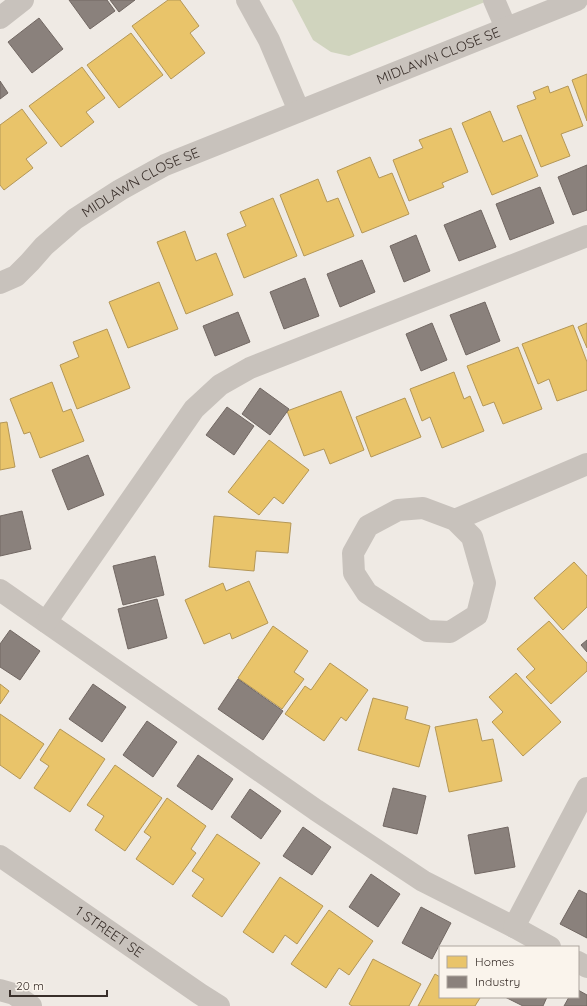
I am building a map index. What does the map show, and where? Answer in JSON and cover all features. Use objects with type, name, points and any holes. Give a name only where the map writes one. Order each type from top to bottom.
[{"type":"street","points":[[0,18],[23,0]]},
{"type":"street","points":[[247,0],[269,40],[299,111]]},
{"type":"street","points":[[494,0],[506,28]]},
{"type":"street","name":"MIDLAWN CLOSE SE","points":[[0,283],[16,276],[44,246],[75,219],[120,190],[165,165],[577,0]]},
{"type":"street","points":[[46,622],[194,409],[220,385],[250,368],[587,236]]},
{"type":"street","points":[[455,520],[472,537],[485,583],[477,615],[450,632],[427,631],[367,592],[354,573],[353,553],[368,526],[398,510],[423,508],[455,520],[587,464]]},
{"type":"street","points":[[0,590],[310,805],[423,881],[548,946]]},
{"type":"street","points":[[514,927],[587,788]]},
{"type":"street","name":"1 STREET SE","points":[[0,856],[196,1000],[219,1006]]},
{"type":"street","points":[[0,990],[14,994],[31,1006]]},
{"type":"green space","points":[[292,0],[484,0],[485,2],[349,56],[331,52],[313,40]]},
{"type":"building: Homes","points":[[168,0],[180,0],[199,26],[190,33],[205,53],[171,79],[132,26]]},
{"type":"building: Homes","points":[[131,33],[163,75],[119,108],[87,65]]},
{"type":"building: Homes","points":[[82,67],[105,98],[86,112],[94,122],[61,147],[29,106]]},
{"type":"building: Homes","points":[[587,74],[587,121],[572,80]]},
{"type":"building: Homes","points":[[548,86],[550,93],[568,86],[583,126],[561,134],[570,156],[541,167],[517,106],[536,99],[533,92]]},
{"type":"building: Homes","points":[[22,109],[47,143],[26,159],[33,168],[4,190],[0,185],[0,125]]},
{"type":"building: Homes","points":[[490,111],[503,142],[521,135],[538,176],[492,195],[462,123]]},
{"type":"building: Homes","points":[[451,128],[468,172],[442,183],[444,187],[409,201],[393,160],[423,148],[419,140]]},
{"type":"building: Homes","points":[[370,157],[379,178],[392,173],[409,214],[362,233],[337,171]]},
{"type":"building: Homes","points":[[318,179],[327,202],[338,198],[354,236],[304,256],[280,195]]},
{"type":"building: Homes","points":[[273,198],[297,256],[244,278],[227,234],[246,226],[240,212]]},
{"type":"building: Homes","points":[[185,231],[196,261],[216,253],[233,295],[186,314],[157,242]]},
{"type":"building: Homes","points":[[159,282],[178,329],[128,348],[109,302]]},
{"type":"building: Homes","points":[[587,323],[587,348],[578,327]]},
{"type":"building: Homes","points":[[573,325],[587,362],[587,390],[557,401],[549,379],[538,384],[522,344]]},
{"type":"building: Homes","points":[[107,329],[130,388],[77,409],[60,365],[79,357],[73,342]]},
{"type":"building: Homes","points":[[518,347],[542,409],[503,424],[494,402],[483,406],[467,366]]},
{"type":"building: Homes","points":[[454,372],[464,399],[470,396],[484,431],[442,448],[430,417],[422,421],[410,389]]},
{"type":"building: Homes","points":[[52,382],[63,412],[71,409],[84,441],[40,458],[30,432],[24,434],[10,399]]},
{"type":"building: Homes","points":[[341,391],[364,450],[330,464],[324,449],[304,456],[287,411]]},
{"type":"building: Homes","points":[[405,398],[421,437],[371,457],[356,417]]},
{"type":"building: Homes","points":[[7,422],[15,467],[0,470],[0,423]]},
{"type":"building: Homes","points":[[269,440],[309,470],[283,504],[274,497],[259,515],[228,492]]},
{"type":"building: Homes","points":[[214,516],[291,523],[288,553],[256,551],[254,571],[209,567]]},
{"type":"building: Homes","points":[[574,562],[587,576],[587,607],[563,630],[534,598]]},
{"type":"building: Homes","points":[[249,581],[268,623],[232,639],[230,633],[204,644],[185,600],[223,583],[226,591]]},
{"type":"building: Homes","points":[[549,621],[587,663],[587,671],[551,704],[526,677],[535,669],[517,649]]},
{"type":"building: Homes","points":[[273,626],[308,651],[294,672],[304,679],[282,709],[238,678]]},
{"type":"building: Homes","points":[[330,663],[368,690],[346,721],[341,717],[324,741],[285,714],[305,686],[311,690]]},
{"type":"building: Homes","points":[[516,673],[561,722],[523,756],[492,722],[503,712],[489,697]]},
{"type":"building: Homes","points":[[0,684],[9,691],[0,704]]},
{"type":"building: Homes","points":[[373,698],[408,707],[405,719],[430,726],[419,767],[358,750]]},
{"type":"building: Homes","points":[[0,714],[44,744],[20,779],[0,765]]},
{"type":"building: Homes","points":[[477,719],[482,741],[493,739],[502,781],[449,792],[435,727]]},
{"type":"building: Homes","points":[[60,729],[105,759],[70,812],[34,788],[49,766],[40,760]]},
{"type":"building: Homes","points":[[115,765],[162,798],[125,851],[95,830],[104,816],[87,805]]},
{"type":"building: Homes","points":[[167,798],[206,826],[191,849],[196,853],[173,885],[136,859],[151,837],[144,832]]},
{"type":"building: Homes","points":[[217,834],[260,863],[222,917],[192,896],[204,879],[192,871]]},
{"type":"building: Homes","points":[[280,877],[323,906],[297,944],[285,935],[273,953],[243,932]]},
{"type":"building: Homes","points":[[329,910],[373,941],[349,975],[339,968],[326,988],[291,964]]},
{"type":"building: Homes","points":[[373,959],[421,984],[409,1006],[352,1006],[349,1004]]},
{"type":"building: Homes","points":[[435,974],[439,976],[439,998],[480,998],[475,1006],[418,1006]]},
{"type":"building: Industry","points":[[69,0],[107,0],[115,11],[90,29]]},
{"type":"building: Industry","points":[[110,0],[135,0],[119,12]]},
{"type":"building: Industry","points":[[39,18],[63,49],[32,73],[8,42]]},
{"type":"building: Industry","points":[[0,81],[8,93],[0,99]]},
{"type":"building: Industry","points":[[587,165],[587,210],[573,215],[558,177]]},
{"type":"building: Industry","points":[[540,187],[554,223],[510,240],[496,204]]},
{"type":"building: Industry","points":[[481,210],[496,247],[459,261],[444,225]]},
{"type":"building: Industry","points":[[416,235],[430,271],[404,282],[390,246]]},
{"type":"building: Industry","points":[[362,260],[375,292],[340,307],[327,274]]},
{"type":"building: Industry","points":[[305,278],[319,316],[284,329],[270,292]]},
{"type":"building: Industry","points":[[485,302],[500,341],[466,355],[450,315]]},
{"type":"building: Industry","points":[[238,312],[250,342],[215,356],[203,326]]},
{"type":"building: Industry","points":[[432,323],[447,360],[421,371],[406,334]]},
{"type":"building: Industry","points":[[260,388],[289,409],[270,435],[242,414]]},
{"type":"building: Industry","points":[[227,407],[254,426],[234,455],[206,435]]},
{"type":"building: Industry","points":[[88,455],[104,495],[68,510],[52,470]]},
{"type":"building: Industry","points":[[22,511],[31,549],[0,556],[0,516]]},
{"type":"building: Industry","points":[[155,556],[164,595],[123,605],[113,566]]},
{"type":"building: Industry","points":[[157,599],[167,638],[128,649],[118,609]]},
{"type":"building: Industry","points":[[10,630],[40,651],[20,680],[0,667],[0,644]]},
{"type":"building: Industry","points":[[587,640],[587,652],[581,645]]},
{"type":"building: Industry","points":[[238,679],[283,711],[263,740],[218,709]]},
{"type":"building: Industry","points":[[93,684],[126,707],[102,742],[69,719]]},
{"type":"building: Industry","points":[[147,721],[177,742],[153,777],[123,755]]},
{"type":"building: Industry","points":[[198,755],[233,779],[212,810],[177,786]]},
{"type":"building: Industry","points":[[393,788],[426,796],[417,834],[383,826]]},
{"type":"building: Industry","points":[[250,789],[281,811],[261,839],[231,817]]},
{"type":"building: Industry","points":[[303,827],[331,847],[312,875],[283,856]]},
{"type":"building: Industry","points":[[508,827],[515,867],[475,874],[468,835]]},
{"type":"building: Industry","points":[[371,874],[400,894],[378,927],[349,907]]},
{"type":"building: Industry","points":[[579,890],[587,894],[587,938],[560,924]]},
{"type":"building: Industry","points":[[421,907],[451,923],[432,959],[402,943]]},
{"type":"building: Industry","points":[[579,991],[587,995],[587,1006],[564,1006],[568,998],[579,998]]},
{"type":"building: Industry","points":[[507,998],[547,998],[543,1006],[523,1006]]}]
